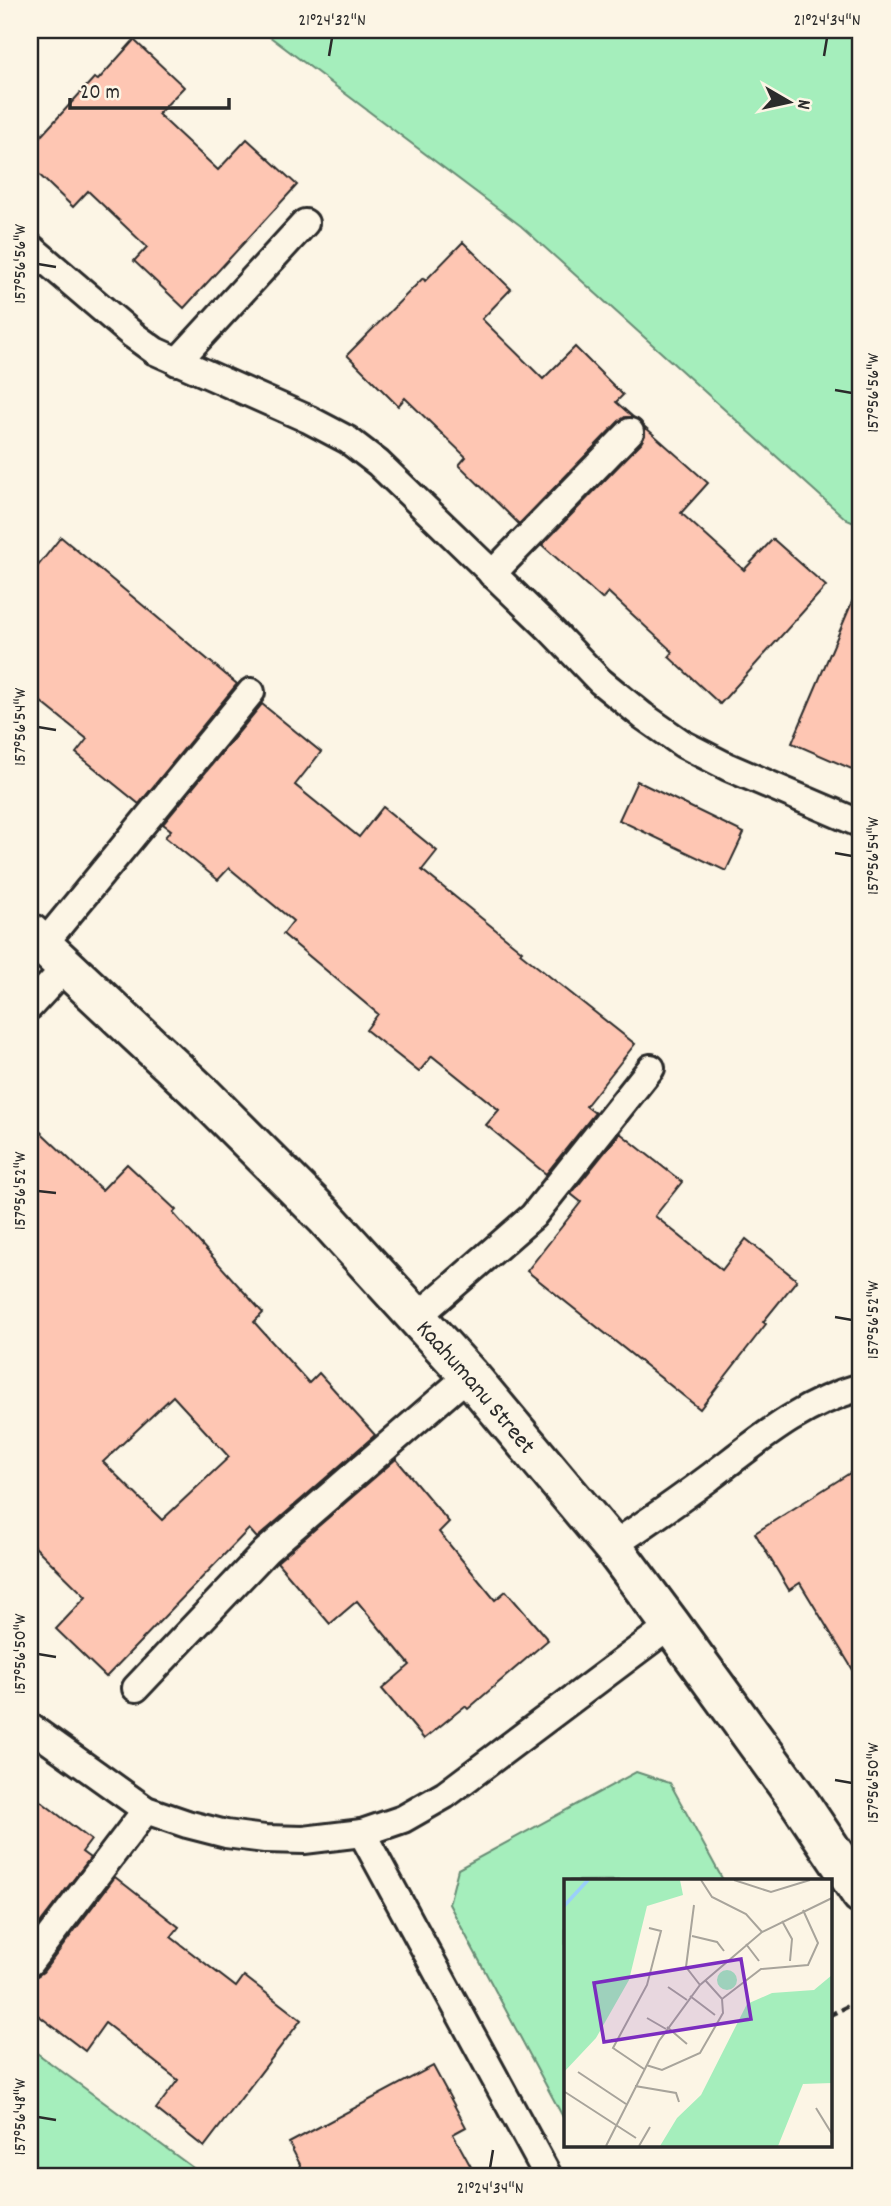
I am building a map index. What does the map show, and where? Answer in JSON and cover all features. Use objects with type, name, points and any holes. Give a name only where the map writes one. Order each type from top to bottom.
[{"type":"street","name":"Kaahumanu Street","points":[[47,948],[213,1104],[325,1217],[469,1375],[612,1546],[796,1797],[861,1894]]},
{"type":"lane","points":[[177,362],[305,222]]},
{"type":"lane","points":[[30,247],[155,351],[309,419],[348,440],[378,463],[600,681],[683,744],[728,767],[861,824]]},
{"type":"lane","points":[[492,574],[630,432]]},
{"type":"lane","points":[[30,1006],[47,948],[251,692]]},
{"type":"lane","points":[[417,1317],[533,1216],[651,1068]]},
{"type":"lane","points":[[136,1688],[266,1551],[469,1375]]},
{"type":"lane","points":[[612,1546],[669,1508],[808,1406],[861,1387]]},
{"type":"lane","points":[[30,1727],[146,1810],[187,1824],[265,1839],[303,1840],[362,1833],[403,1819],[445,1795],[671,1625]]},
{"type":"lane","points":[[30,1962],[146,1810]]},
{"type":"lane","points":[[362,1833],[548,2176]]},
{"type":"path","points":[[832,2014],[858,2001]]},
{"type":"green space","points":[[261,30],[861,30],[861,526],[847,520],[521,226]]},
{"type":"green space","points":[[636,1772],[670,1783],[722,1879],[564,1879],[564,2118],[449,1904],[458,1869]]},
{"type":"green space","points":[[30,2048],[204,2176],[30,2176]]},
{"type":"building","points":[[134,40],[184,87],[158,114],[218,170],[247,139],[297,185],[184,308],[134,261],[147,247],[88,191],[73,207],[30,166],[30,148],[94,78],[98,80]]},
{"type":"building","points":[[463,242],[511,289],[482,319],[543,379],[575,347],[623,395],[616,402],[633,417],[625,417],[619,421],[519,524],[459,465],[466,457],[405,398],[398,406],[347,355],[423,278],[425,281]]},
{"type":"building","points":[[645,427],[708,483],[681,513],[744,570],[773,539],[826,586],[720,704],[669,657],[673,652],[608,592],[602,599],[542,545],[641,443]]},
{"type":"building","points":[[61,537],[237,684],[139,804],[76,753],[87,739],[30,693],[30,576]]},
{"type":"building","points":[[861,581],[861,773],[792,743]]},
{"type":"building","points":[[262,704],[321,752],[295,785],[359,837],[383,807],[437,851],[422,870],[522,951],[520,953],[635,1044],[586,1106],[595,1113],[546,1174],[486,1125],[499,1110],[432,1056],[419,1072],[366,1030],[378,1014],[283,934],[293,921],[229,868],[218,880],[165,837],[171,830],[163,824]]},
{"type":"building","points":[[637,781],[744,833],[726,871],[619,820]]},
{"type":"building","points":[[30,1122],[102,1190],[127,1164],[176,1210],[173,1213],[263,1313],[254,1322],[309,1383],[319,1373],[375,1435],[257,1538],[249,1529],[106,1677],[56,1629],[86,1597],[30,1542]],"holes":[[[173,1396],[229,1457],[162,1520],[103,1462]]]},
{"type":"building","points":[[620,1133],[682,1182],[655,1216],[722,1270],[746,1239],[797,1280],[700,1409],[527,1271],[581,1202],[571,1194]]},
{"type":"building","points":[[396,1459],[449,1522],[439,1532],[495,1600],[506,1591],[548,1640],[468,1709],[465,1706],[424,1739],[382,1689],[410,1665],[357,1601],[330,1624],[277,1562]]},
{"type":"building","points":[[861,1466],[861,1683],[800,1583],[789,1590],[755,1533]]},
{"type":"building","points":[[30,1793],[91,1840],[82,1852],[90,1858],[30,1936]]},
{"type":"building","points":[[115,1877],[179,1927],[171,1937],[236,1987],[244,1976],[301,2020],[204,2147],[156,2109],[178,2080],[105,2023],[85,2051],[30,2009],[30,1977],[43,1972]]},
{"type":"building","points":[[433,2066],[466,2127],[453,2134],[476,2176],[306,2176],[289,2143]]}]
